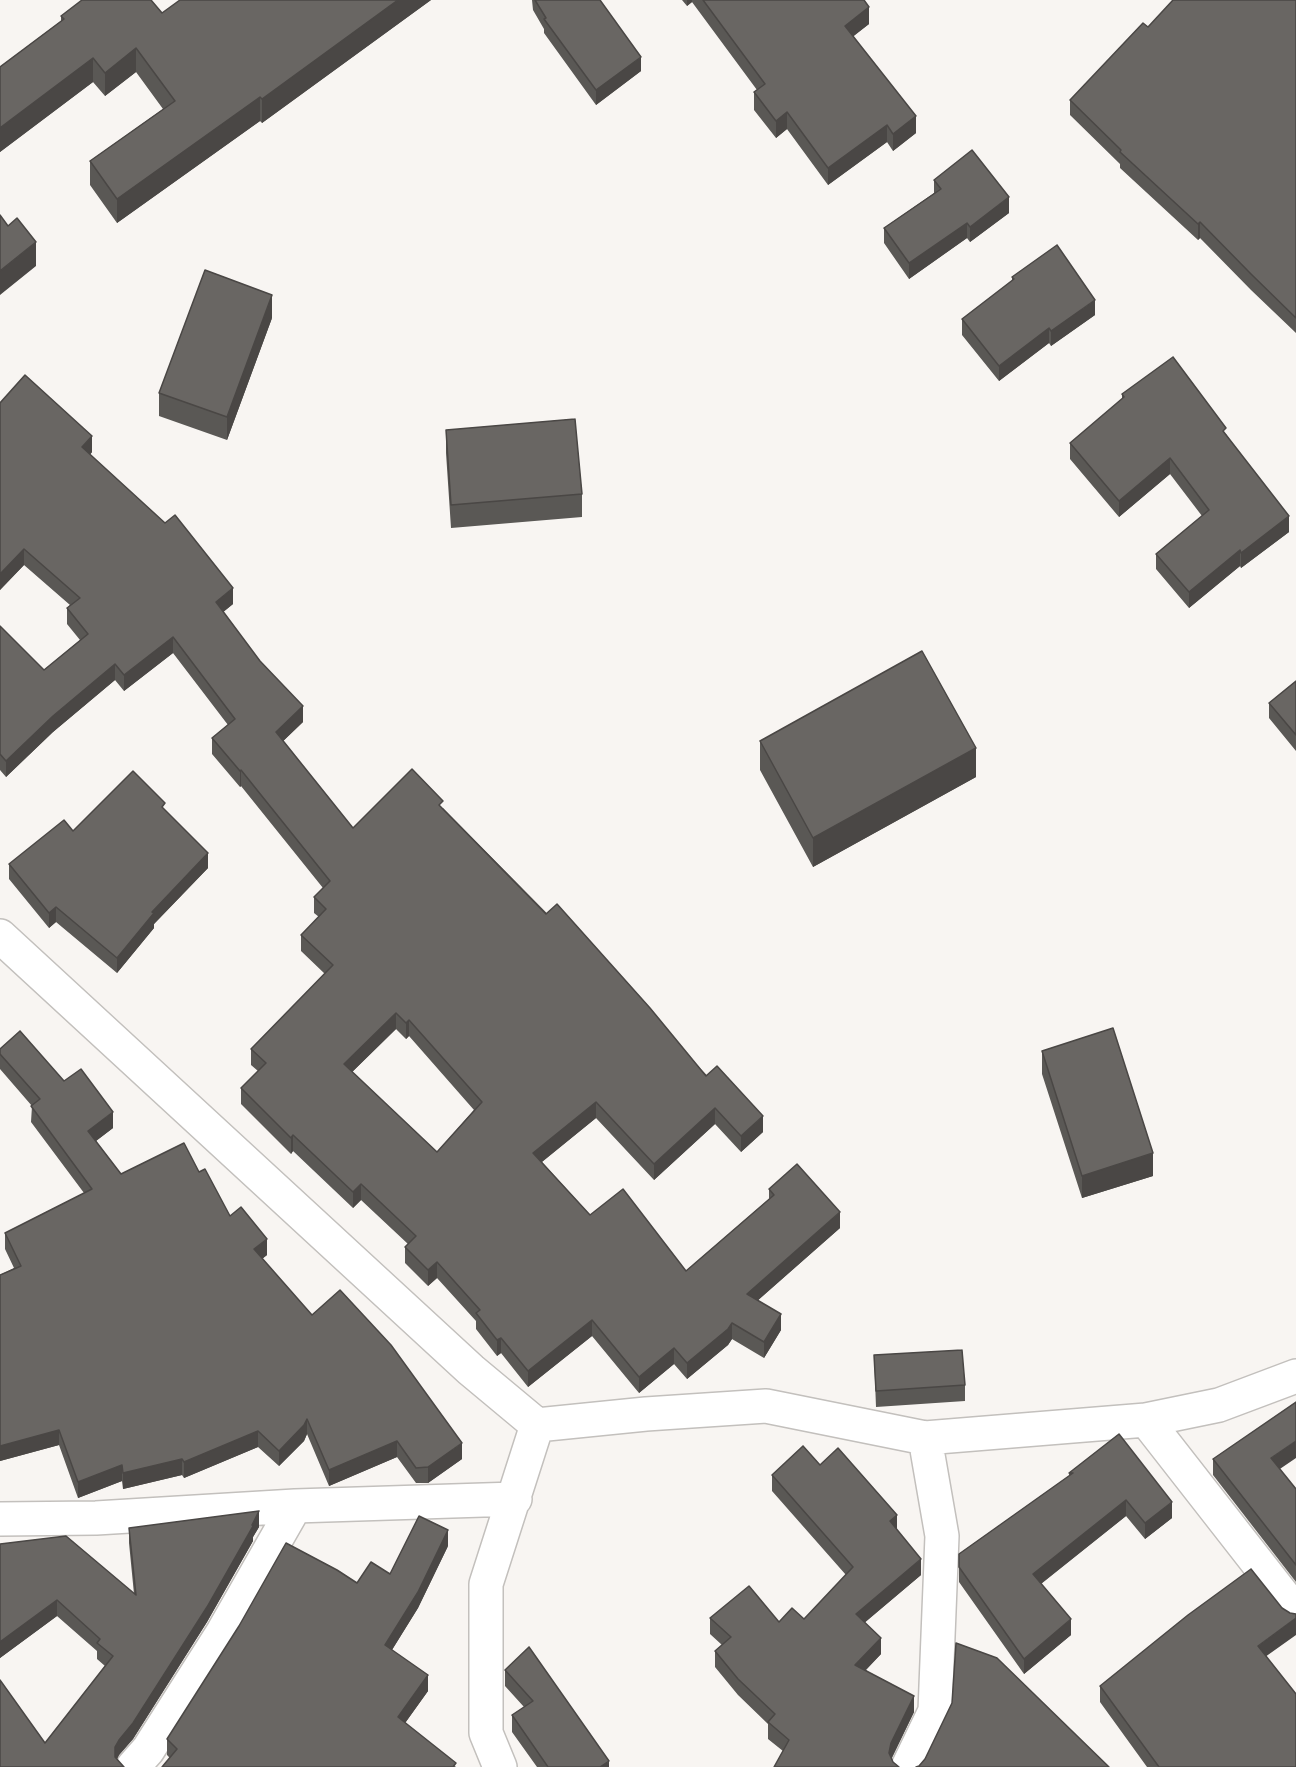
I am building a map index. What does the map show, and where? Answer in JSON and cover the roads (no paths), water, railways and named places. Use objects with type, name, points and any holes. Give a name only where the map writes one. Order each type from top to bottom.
[{"type":"street","points":[[0,936],[471,1370],[537,1425],[646,1414],[766,1406],[925,1438],[1146,1420],[1219,1405],[1296,1376]]},
{"type":"street","points":[[1146,1420],[1296,1612]]},
{"type":"street","points":[[500,1767],[486,1733],[486,1584],[537,1425]]},
{"type":"street","points":[[908,1767],[935,1711],[942,1536],[925,1438]]},
{"type":"street","points":[[0,1519],[96,1518],[295,1506],[515,1499]]},
{"type":"street","points":[[133,1767],[148,1750],[223,1632],[295,1506]]}]
